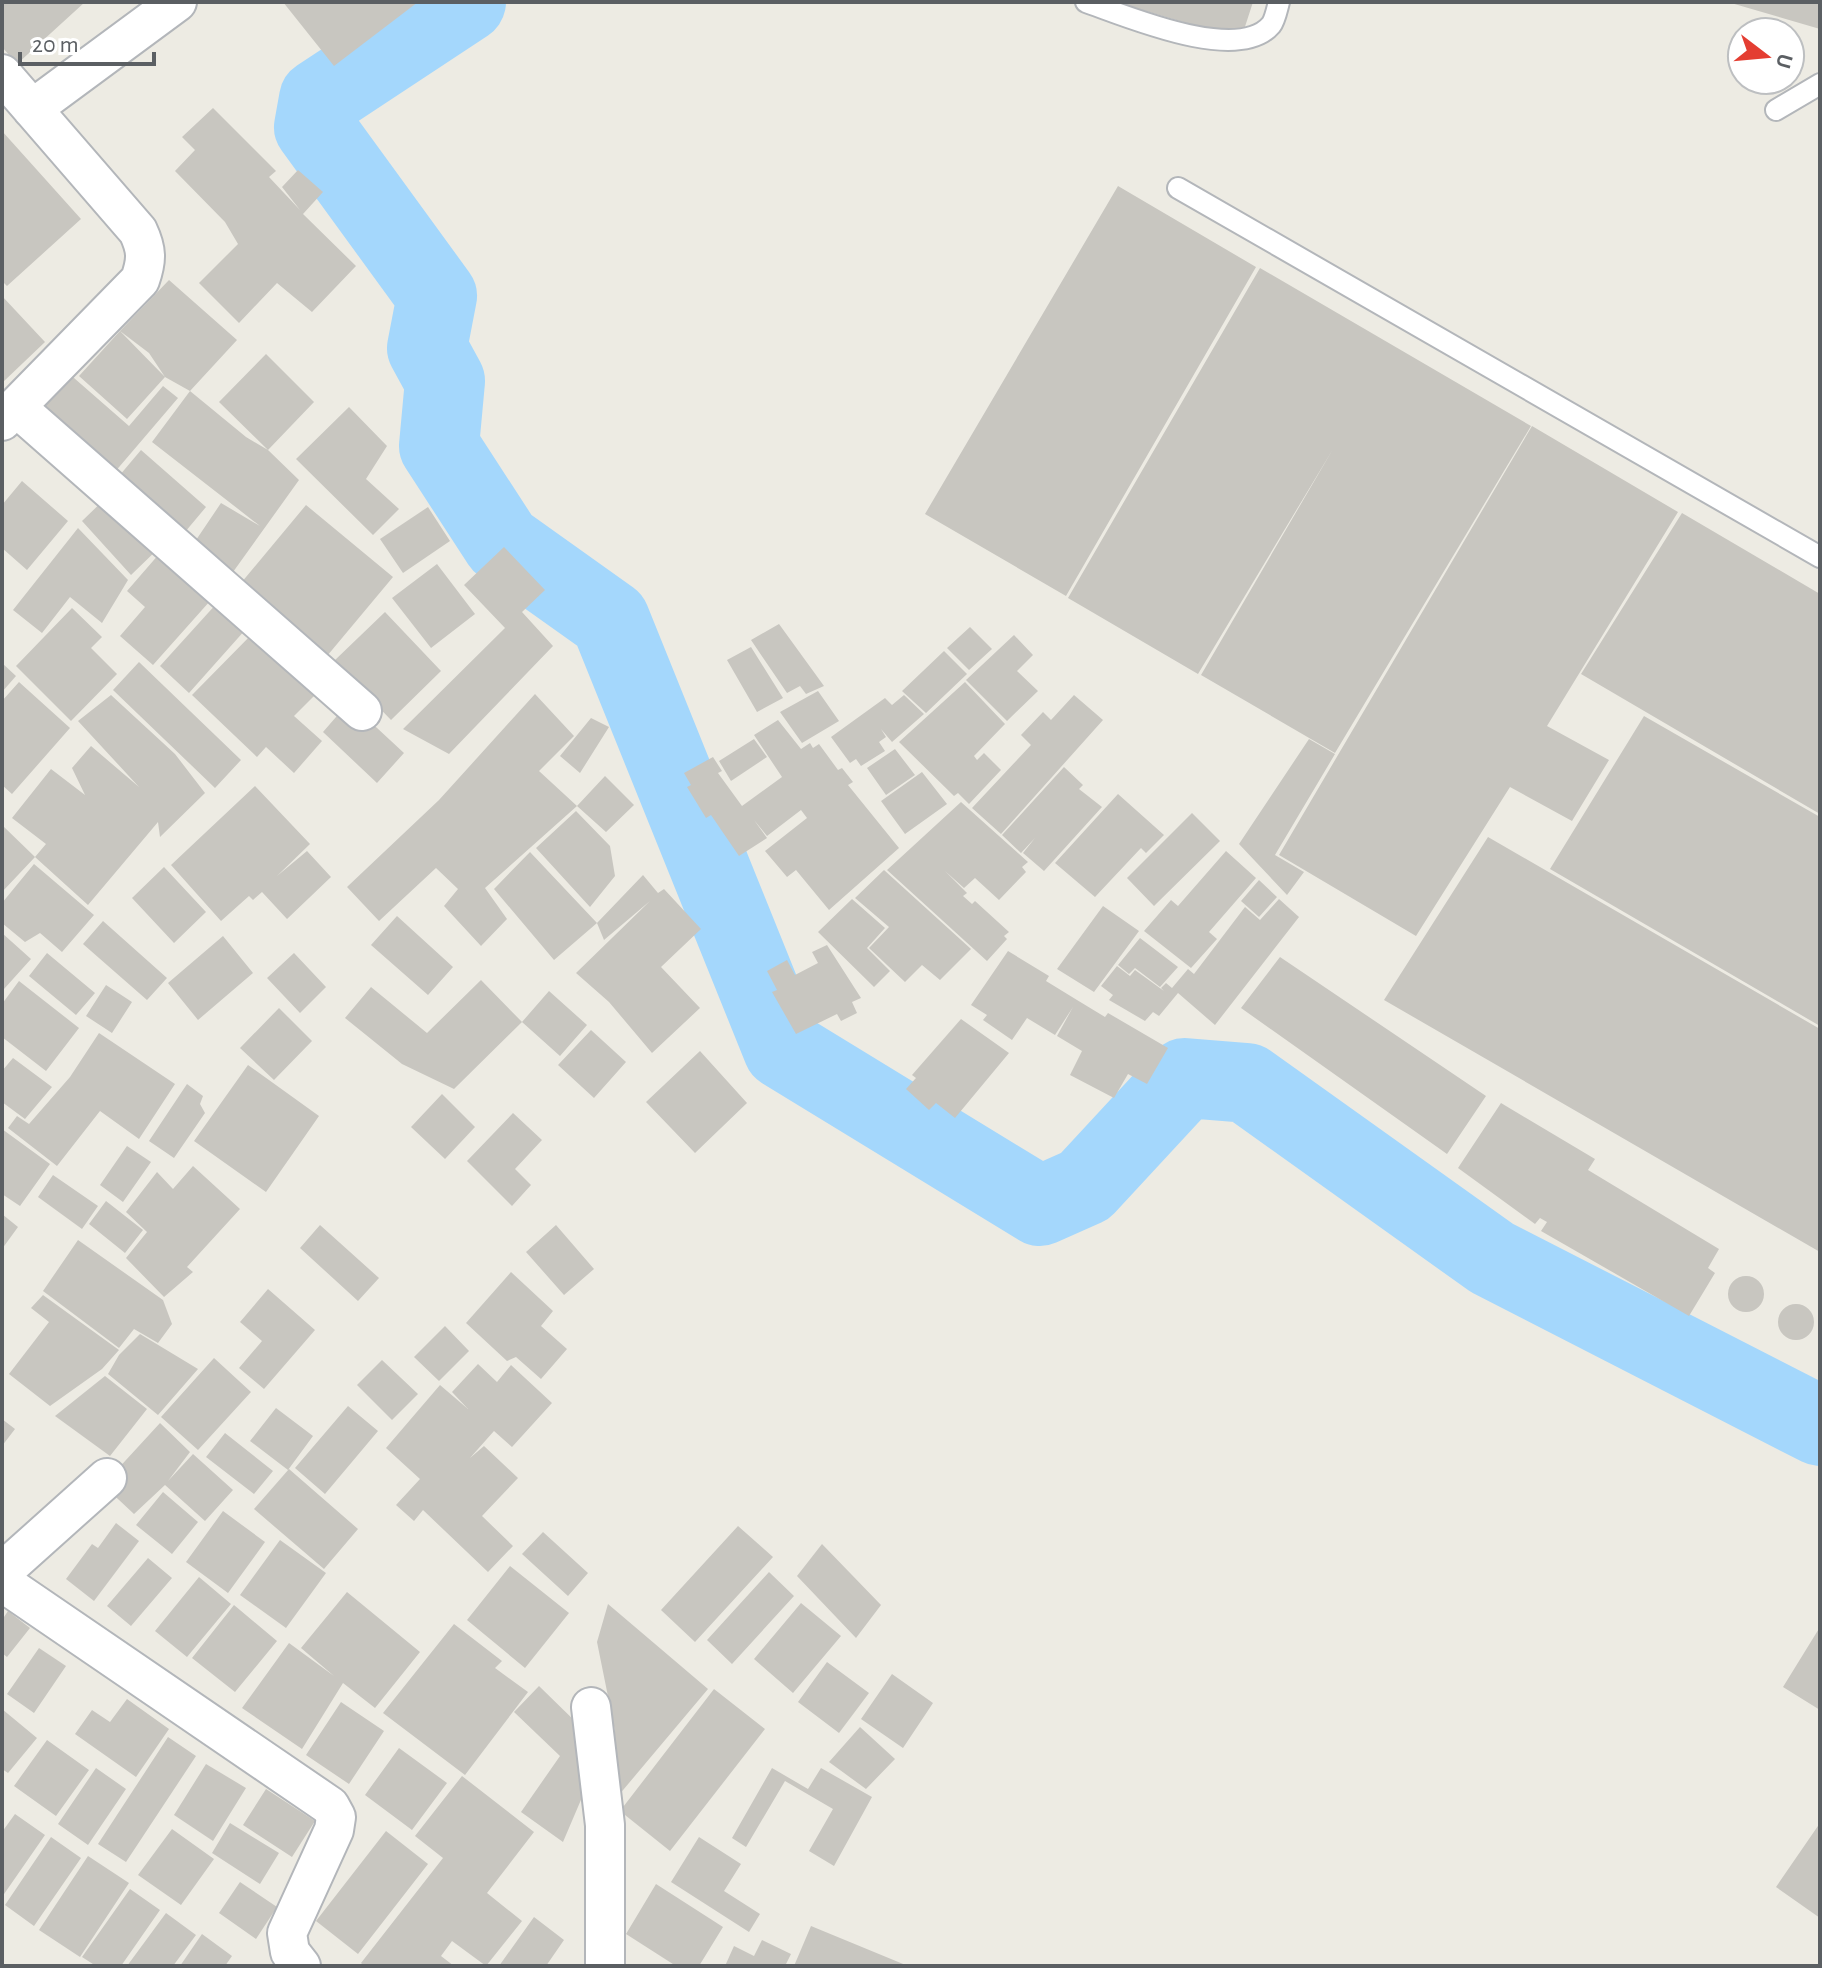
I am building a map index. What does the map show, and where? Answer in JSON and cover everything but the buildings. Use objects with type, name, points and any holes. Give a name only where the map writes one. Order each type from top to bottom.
[{"type":"street","points":[[32,109],[177,2]]},
{"type":"street","points":[[2,74],[138,231],[147,261],[140,280],[9,414],[362,711]]},
{"type":"street","points":[[2,1572],[107,1478]]},
{"type":"street","points":[[2,1582],[330,1806],[336,1817],[334,1830],[287,1933],[290,1952],[301,1966]]},
{"type":"street","points":[[591,1707],[605,1825],[605,1966]]},
{"type":"lane","points":[[1086,2],[1156,26],[1228,42],[1253,38],[1272,25],[1279,2]]},
{"type":"lane","points":[[1776,110],[1820,84]]},
{"type":"lane","points":[[1178,188],[1820,557]]},
{"type":"waterway","points":[[466,2],[319,99],[314,127],[437,296],[427,348],[445,381],[439,446],[502,543],[610,620],[783,1049],[1040,1206],[1085,1186],[1185,1078],[1247,1083],[1492,1258],[1820,1426]]}]
